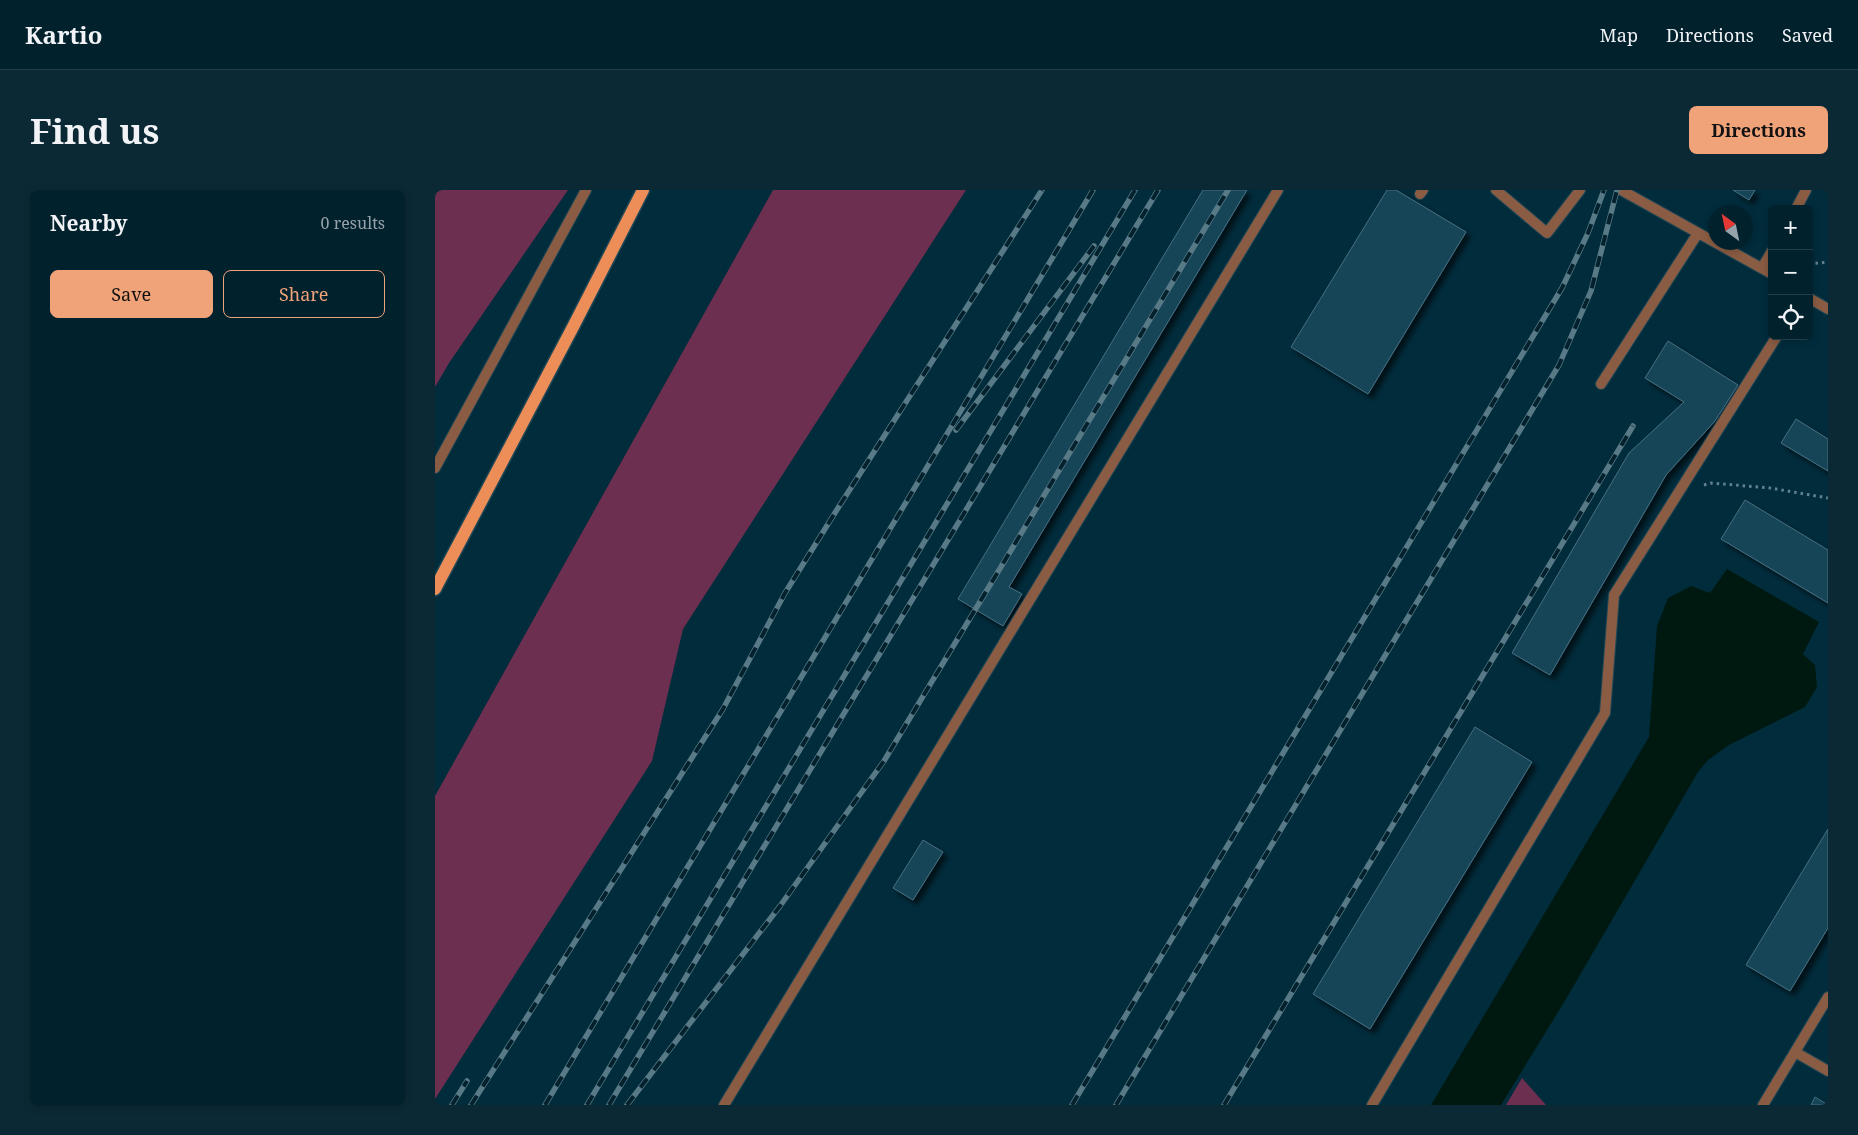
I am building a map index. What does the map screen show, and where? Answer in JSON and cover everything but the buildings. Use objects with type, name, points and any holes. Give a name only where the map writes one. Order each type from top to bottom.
[{"type":"main road","points":[[435,589],[643,190]]},
{"type":"lane","points":[[435,468],[586,190]]},
{"type":"lane","points":[[724,1105],[1278,190]]},
{"type":"lane","points":[[1496,190],[1547,233],[1580,190]]},
{"type":"lane","points":[[1621,190],[1768,272]]},
{"type":"lane","points":[[1798,205],[1806,190]]},
{"type":"lane","points":[[1601,384],[1698,233]]},
{"type":"lane","points":[[1762,268],[1768,258]]},
{"type":"lane","points":[[1813,300],[1828,309]]},
{"type":"lane","points":[[1372,1105],[1605,713],[1614,595],[1774,340]]},
{"type":"lane","points":[[1763,1105],[1828,997]]},
{"type":"lane","points":[[1795,1052],[1828,1071]]},
{"type":"path","points":[[1813,264],[1828,262]]},
{"type":"path","points":[[1679,491],[1711,484],[1770,488],[1828,498]]},
{"type":"shaded area","points":[[435,190],[568,190],[449,363],[435,387]]},
{"type":"shaded area","points":[[773,190],[966,190],[683,629],[652,761],[435,1099],[435,796]]},
{"type":"shaded area","points":[[1727,569],[1819,622],[1803,654],[1815,665],[1817,687],[1805,707],[1729,745],[1708,760],[1698,772],[1566,999],[1501,1105],[1431,1105],[1649,737],[1657,626],[1668,598],[1691,586],[1710,593]]},
{"type":"shaded area","points":[[1522,1078],[1546,1105],[1506,1105]]},
{"type":"railway","points":[[471,1105],[723,709],[785,593],[838,508],[1042,190]]},
{"type":"railway","points":[[545,1105],[1093,190]]},
{"type":"railway","points":[[587,1105],[1135,190]]},
{"type":"railway","points":[[609,1105],[1158,190]]},
{"type":"railway","points":[[627,1105],[780,906],[884,761],[1228,190]]},
{"type":"railway","points":[[1072,1105],[1562,288],[1588,233],[1604,190]]},
{"type":"railway","points":[[1116,1105],[1559,365],[1591,291],[1617,190]]},
{"type":"railway","points":[[956,430],[1094,246]]},
{"type":"railway","points":[[1224,1105],[1633,426]]},
{"type":"railway","points":[[452,1105],[467,1081]]}]
